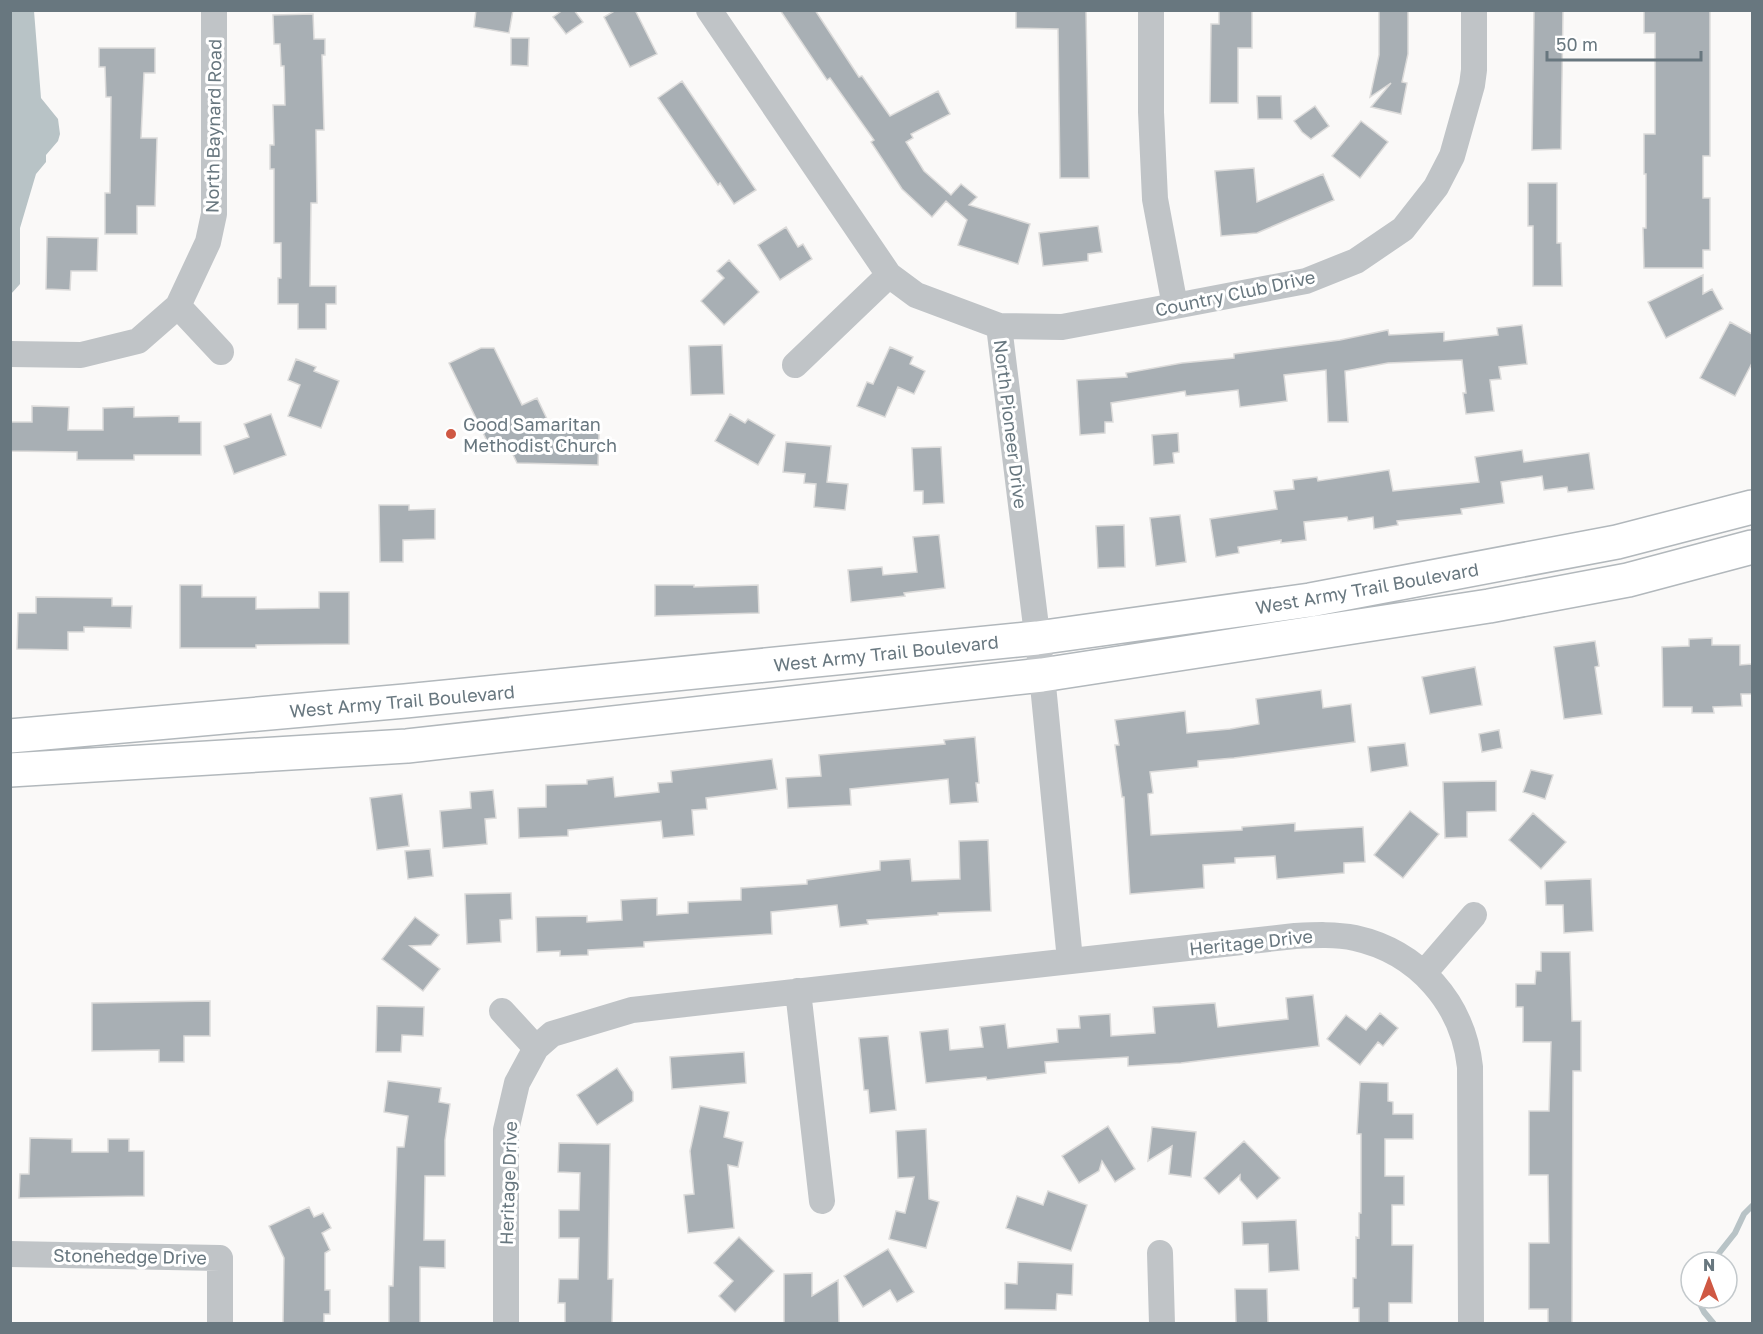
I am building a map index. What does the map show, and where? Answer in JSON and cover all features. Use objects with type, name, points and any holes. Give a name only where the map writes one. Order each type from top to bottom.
[{"type":"main road","name":"West Army Trail Boulevard","points":[[10,736],[405,701],[1037,638],[1310,600],[1617,542],[1748,509]]},
{"type":"main road","points":[[1748,509],[1752,540]]},
{"type":"main road","points":[[1617,542],[1628,580]]},
{"type":"main road","name":"West Army Trail Boulevard","points":[[10,770],[407,746],[1042,675],[1488,606],[1628,580],[1752,547]]},
{"type":"main road","points":[[405,701],[407,746]]},
{"type":"street","name":"North Baynard Road","points":[[178,306],[208,242],[214,214],[214,10]]},
{"type":"street","name":"North Pioneer Drive","points":[[709,10],[889,275],[916,295],[999,326],[1042,675]]},
{"type":"street","points":[[1150,10],[1155,199],[1175,306]]},
{"type":"street","name":"Country Club Drive","points":[[999,326],[1062,327],[1306,281],[1356,261],[1403,229],[1436,187],[1452,156],[1472,86],[1474,10]]},
{"type":"street","points":[[795,365],[889,275]]},
{"type":"street","points":[[10,354],[81,355],[138,341],[178,306],[221,352]]},
{"type":"street","points":[[1042,675],[1070,960]]},
{"type":"street","points":[[1424,973],[1474,915]]},
{"type":"street","name":"Heritage Drive","points":[[506,1323],[506,1130],[517,1083],[536,1048],[552,1034],[632,1010],[1070,960],[1295,936],[1324,935],[1353,938],[1381,946],[1403,957],[1424,973],[1447,999],[1460,1026],[1468,1051],[1470,1067],[1471,1323]]},
{"type":"street","points":[[798,991],[822,1201]]},
{"type":"street","points":[[502,1011],[536,1048]]},
{"type":"street","points":[[1160,1253],[1162,1323]]},
{"type":"street","name":"Stonehedge Drive","points":[[10,1254],[220,1258],[220,1323]]},
{"type":"shaded area","points":[[11,10],[34,11],[41,98],[58,119],[60,134],[58,141],[46,155],[46,162],[36,174],[20,228],[20,284],[11,294]]},
{"type":"building","points":[[476,10],[513,10],[509,33],[474,27]]},
{"type":"building","points":[[563,10],[574,10],[583,22],[566,34],[553,17]]},
{"type":"building","points":[[616,10],[635,10],[657,54],[630,67],[604,17]]},
{"type":"building","points":[[780,10],[815,10],[859,77],[862,76],[890,116],[938,91],[950,114],[911,134],[913,138],[906,142],[924,171],[951,195],[961,184],[977,197],[969,205],[1030,224],[1018,264],[958,245],[967,220],[946,201],[932,217],[902,189],[871,142],[874,140],[830,78],[827,80]]},
{"type":"building","points":[[1016,10],[1086,10],[1089,178],[1060,178],[1058,29],[1016,28]]},
{"type":"building","points":[[1219,10],[1252,10],[1252,48],[1238,48],[1238,103],[1210,103],[1211,24],[1219,24]]},
{"type":"building","points":[[1379,10],[1408,10],[1408,54],[1402,82],[1407,83],[1401,114],[1371,107],[1391,83],[1370,97],[1379,55]]},
{"type":"building","points":[[1534,10],[1563,10],[1561,149],[1532,150]]},
{"type":"building","points":[[1644,10],[1710,10],[1710,156],[1703,156],[1703,198],[1710,198],[1710,250],[1703,250],[1703,268],[1644,268],[1643,228],[1646,228],[1646,174],[1644,174],[1644,134],[1655,134],[1655,33],[1644,33]]},
{"type":"building","points":[[313,14],[314,39],[325,39],[325,55],[322,55],[324,130],[316,130],[317,203],[311,203],[310,286],[336,286],[336,304],[326,304],[326,329],[298,329],[298,304],[278,304],[281,243],[274,243],[274,169],[270,169],[270,145],[274,145],[273,105],[285,105],[284,66],[281,66],[280,44],[274,44],[273,15]]},
{"type":"building","points":[[511,38],[529,38],[528,66],[511,65]]},
{"type":"building","points":[[99,48],[155,48],[155,73],[144,73],[141,138],[157,138],[155,206],[137,206],[137,234],[105,234],[105,193],[110,193],[111,97],[106,97],[105,67],[99,67]]},
{"type":"building","points":[[682,81],[756,190],[734,204],[720,183],[718,185],[658,98]]},
{"type":"building","points":[[1257,96],[1281,96],[1282,119],[1258,119]]},
{"type":"building","points":[[1315,106],[1329,126],[1311,139],[1294,121]]},
{"type":"building","points":[[1361,121],[1388,142],[1360,178],[1332,156]]},
{"type":"building","points":[[1254,168],[1257,202],[1323,174],[1334,200],[1257,233],[1221,236],[1215,171]]},
{"type":"building","points":[[1528,183],[1557,183],[1557,243],[1561,243],[1562,286],[1533,286],[1533,226],[1528,226]]},
{"type":"building","points":[[1098,226],[1102,252],[1088,254],[1088,261],[1043,266],[1039,233]]},
{"type":"building","points":[[786,227],[798,247],[803,244],[812,259],[780,280],[758,245]]},
{"type":"building","points":[[47,237],[98,238],[97,271],[71,271],[70,290],[46,289]]},
{"type":"building","points":[[729,260],[759,292],[724,325],[701,301],[724,278],[717,271]]},
{"type":"building","points":[[1703,275],[1703,294],[1712,289],[1723,309],[1666,338],[1648,302]]},
{"type":"building","points":[[1730,322],[1752,334],[1752,363],[1735,396],[1700,378]]},
{"type":"building","points":[[1522,325],[1527,364],[1499,367],[1501,379],[1490,380],[1494,411],[1466,414],[1462,360],[1388,363],[1345,371],[1348,422],[1328,422],[1326,370],[1284,375],[1287,401],[1240,407],[1238,390],[1186,396],[1185,391],[1111,403],[1113,422],[1105,422],[1105,433],[1080,435],[1077,380],[1127,377],[1126,373],[1182,363],[1234,358],[1234,354],[1340,340],[1388,330],[1389,335],[1444,332],[1444,341],[1498,335],[1497,328]]},
{"type":"building","points":[[722,345],[724,394],[691,395],[689,346]]},
{"type":"building","points":[[890,347],[913,357],[910,364],[925,371],[914,394],[898,387],[885,417],[857,406],[867,382],[873,384]]},
{"type":"building","points":[[481,348],[494,348],[522,405],[537,398],[548,421],[596,422],[599,435],[598,465],[517,463],[508,444],[488,443],[449,363]]},
{"type":"building","points":[[296,359],[316,367],[314,371],[339,381],[321,428],[288,416],[300,385],[288,380]]},
{"type":"building","points":[[32,406],[69,407],[68,430],[103,430],[103,408],[134,407],[134,417],[179,416],[179,422],[201,422],[201,455],[134,455],[134,460],[77,460],[77,452],[10,451],[10,422],[32,422]]},
{"type":"building","points":[[271,414],[286,455],[234,474],[224,446],[249,437],[244,424]]},
{"type":"building","points":[[730,414],[745,423],[748,419],[775,435],[758,465],[715,441]]},
{"type":"building","points":[[1178,433],[1179,452],[1173,453],[1174,463],[1154,465],[1152,435]]},
{"type":"building","points":[[786,442],[831,446],[827,482],[848,484],[845,510],[814,507],[816,484],[804,483],[805,474],[783,472]]},
{"type":"building","points":[[941,447],[944,503],[923,504],[923,491],[914,491],[912,448]]},
{"type":"building","points":[[1522,450],[1524,462],[1589,453],[1594,489],[1568,492],[1567,487],[1544,490],[1542,476],[1501,482],[1504,503],[1461,509],[1462,514],[1397,521],[1398,525],[1374,529],[1373,517],[1348,521],[1347,517],[1304,522],[1306,540],[1281,543],[1281,540],[1238,547],[1239,553],[1216,557],[1210,519],[1277,509],[1274,491],[1294,489],[1293,480],[1317,477],[1318,481],[1389,470],[1393,491],[1479,482],[1475,457]]},
{"type":"building","points":[[379,505],[409,505],[409,510],[435,509],[435,539],[403,540],[403,562],[380,562]]},
{"type":"building","points":[[1180,515],[1186,562],[1156,566],[1150,518]]},
{"type":"building","points":[[1124,525],[1125,567],[1098,568],[1096,526]]},
{"type":"building","points":[[939,535],[945,588],[904,593],[905,596],[851,602],[848,570],[882,567],[883,575],[917,572],[913,537]]},
{"type":"building","points":[[180,585],[202,585],[202,597],[256,597],[256,609],[319,608],[319,592],[349,592],[349,644],[180,648]]},
{"type":"building","points":[[655,585],[694,585],[694,587],[758,585],[759,613],[655,616]]},
{"type":"building","points":[[36,597],[112,598],[112,606],[132,606],[131,628],[84,627],[84,632],[68,632],[68,650],[17,649],[18,613],[36,613]]},
{"type":"building","points":[[1712,638],[1712,645],[1740,645],[1740,665],[1752,664],[1752,694],[1741,694],[1742,706],[1713,707],[1714,713],[1692,713],[1692,707],[1663,707],[1662,647],[1689,646],[1689,639]]},
{"type":"building","points":[[1595,641],[1599,666],[1595,667],[1602,714],[1564,719],[1554,647]]},
{"type":"building","points":[[1475,667],[1482,705],[1430,714],[1422,677]]},
{"type":"building","points":[[1321,690],[1323,708],[1351,704],[1355,742],[1198,761],[1198,767],[1150,772],[1153,793],[1148,794],[1151,835],[1242,830],[1242,827],[1295,823],[1295,831],[1363,827],[1365,862],[1344,863],[1344,873],[1277,879],[1275,856],[1235,858],[1235,863],[1203,865],[1204,888],[1130,894],[1124,797],[1122,797],[1115,745],[1119,745],[1115,720],[1185,711],[1187,733],[1230,729],[1259,724],[1256,699]]},
{"type":"building","points":[[1499,730],[1502,748],[1482,752],[1479,734]]},
{"type":"building","points":[[975,737],[979,783],[976,783],[978,802],[950,804],[948,779],[850,789],[851,805],[788,808],[786,778],[821,776],[819,755],[945,744],[944,740]]},
{"type":"building","points":[[1405,743],[1408,766],[1371,772],[1368,747]]},
{"type":"building","points":[[772,759],[777,789],[706,798],[707,809],[692,810],[694,835],[663,838],[661,821],[568,830],[568,836],[519,838],[518,808],[546,807],[546,785],[587,784],[587,780],[613,777],[615,797],[659,792],[658,783],[672,782],[671,771]]},
{"type":"building","points":[[1531,770],[1553,775],[1545,799],[1523,792]]},
{"type":"building","points":[[1496,781],[1496,811],[1467,812],[1467,837],[1445,838],[1443,782]]},
{"type":"building","points":[[493,790],[496,818],[485,819],[487,844],[443,848],[440,811],[471,808],[470,792]]},
{"type":"building","points":[[402,794],[409,846],[377,850],[370,798]]},
{"type":"building","points":[[1410,811],[1439,834],[1403,878],[1374,855]]},
{"type":"building","points":[[1533,813],[1566,842],[1541,869],[1509,840]]},
{"type":"building","points":[[988,840],[991,911],[938,913],[938,915],[867,920],[868,924],[840,927],[837,905],[771,912],[772,934],[644,942],[644,947],[588,950],[588,955],[560,956],[560,951],[537,952],[536,917],[587,916],[587,922],[622,920],[621,900],[657,898],[657,915],[688,913],[688,902],[741,900],[741,888],[807,884],[807,880],[880,870],[880,861],[910,859],[912,881],[960,879],[959,841]]},
{"type":"building","points":[[430,849],[433,876],[408,879],[405,851]]},
{"type":"building","points":[[1591,879],[1593,931],[1564,933],[1563,905],[1546,905],[1545,881]]},
{"type":"building","points":[[511,893],[512,919],[500,920],[501,942],[467,944],[465,894]]},
{"type":"building","points":[[415,917],[439,935],[431,945],[410,946],[440,969],[423,991],[382,959]]},
{"type":"building","points":[[1541,952],[1570,952],[1572,1021],[1581,1021],[1581,1071],[1573,1071],[1572,1323],[1548,1323],[1548,1309],[1529,1309],[1529,1243],[1549,1243],[1548,1175],[1529,1175],[1529,1111],[1549,1111],[1551,1042],[1523,1042],[1523,1007],[1516,1007],[1516,984],[1535,984],[1536,971],[1541,971]]},
{"type":"building","points":[[1313,995],[1319,1046],[1181,1063],[1128,1066],[1128,1057],[1045,1062],[1046,1073],[987,1080],[986,1077],[926,1083],[920,1032],[948,1029],[950,1050],[983,1047],[980,1027],[1005,1024],[1008,1048],[1058,1042],[1057,1029],[1080,1028],[1079,1016],[1110,1014],[1111,1036],[1155,1033],[1153,1007],[1215,1003],[1218,1027],[1288,1019],[1286,998]]},
{"type":"building","points":[[210,1001],[210,1036],[184,1036],[184,1062],[159,1062],[159,1050],[92,1051],[92,1003]]},
{"type":"building","points":[[377,1006],[424,1007],[423,1036],[402,1035],[401,1052],[376,1052]]},
{"type":"building","points":[[1380,1013],[1398,1028],[1383,1046],[1378,1042],[1360,1065],[1327,1039],[1346,1015],[1366,1030]]},
{"type":"building","points":[[888,1036],[896,1110],[870,1113],[868,1090],[864,1090],[859,1038]]},
{"type":"building","points":[[744,1052],[746,1083],[672,1089],[670,1057]]},
{"type":"building","points":[[617,1068],[633,1092],[633,1101],[597,1125],[577,1095]]},
{"type":"building","points":[[388,1081],[441,1088],[439,1102],[450,1104],[445,1140],[445,1176],[425,1176],[424,1240],[445,1240],[445,1268],[420,1267],[420,1323],[389,1323],[389,1286],[393,1286],[397,1147],[404,1147],[408,1116],[384,1112]]},
{"type":"building","points":[[1360,1082],[1388,1083],[1388,1101],[1393,1102],[1393,1114],[1413,1114],[1413,1139],[1385,1139],[1385,1176],[1404,1176],[1404,1205],[1392,1205],[1392,1245],[1413,1245],[1412,1303],[1389,1303],[1389,1323],[1359,1323],[1359,1308],[1353,1308],[1356,1237],[1359,1238],[1359,1213],[1361,1213],[1361,1134],[1357,1134]]},
{"type":"building","points":[[700,1106],[729,1112],[724,1137],[743,1142],[738,1167],[728,1165],[734,1228],[688,1233],[684,1195],[694,1194],[690,1151]]},
{"type":"building","points":[[1108,1126],[1135,1169],[1115,1182],[1102,1161],[1099,1171],[1079,1183],[1062,1156]]},
{"type":"building","points":[[1152,1127],[1196,1132],[1191,1177],[1169,1174],[1172,1146],[1148,1161]]},
{"type":"building","points":[[926,1129],[929,1199],[939,1202],[926,1248],[889,1239],[896,1211],[905,1213],[914,1177],[898,1178],[896,1131]]},
{"type":"building","points":[[30,1138],[72,1139],[72,1152],[108,1152],[108,1139],[129,1139],[129,1151],[144,1151],[144,1196],[19,1198],[20,1174],[29,1174]]},
{"type":"building","points":[[1244,1141],[1280,1178],[1257,1199],[1240,1180],[1240,1175],[1219,1194],[1204,1178]]},
{"type":"building","points":[[559,1143],[610,1144],[608,1279],[613,1279],[612,1323],[565,1323],[565,1303],[558,1303],[559,1279],[578,1279],[579,1238],[559,1238],[559,1210],[579,1210],[580,1173],[558,1172]]},
{"type":"building","points":[[1048,1191],[1087,1205],[1071,1251],[1006,1228],[1017,1196],[1043,1205]]},
{"type":"building","points":[[309,1207],[314,1217],[323,1213],[331,1228],[322,1233],[330,1250],[325,1253],[325,1290],[330,1290],[330,1314],[324,1314],[324,1323],[283,1323],[284,1258],[269,1226]]},
{"type":"building","points":[[1296,1220],[1299,1270],[1269,1272],[1268,1244],[1243,1245],[1242,1222]]},
{"type":"building","points":[[739,1237],[774,1271],[735,1312],[719,1296],[733,1281],[714,1263]]},
{"type":"building","points":[[888,1249],[914,1292],[897,1302],[890,1290],[863,1307],[844,1276]]},
{"type":"building","points":[[1018,1262],[1073,1264],[1072,1295],[1057,1294],[1056,1310],[1005,1309],[1005,1283],[1017,1284]]},
{"type":"building","points":[[812,1273],[812,1296],[838,1280],[839,1323],[784,1323],[784,1274]]},
{"type":"building","points":[[1235,1289],[1267,1289],[1268,1323],[1236,1323]]},
{"type":"waterway","points":[[1722,1250],[1735,1233],[1744,1214],[1752,1206]]},
{"type":"waterway","points":[[1703,1310],[1714,1324]]},
{"type":"place","name":"Good Samaritan Methodist Church","points":[[451,434]]}]
